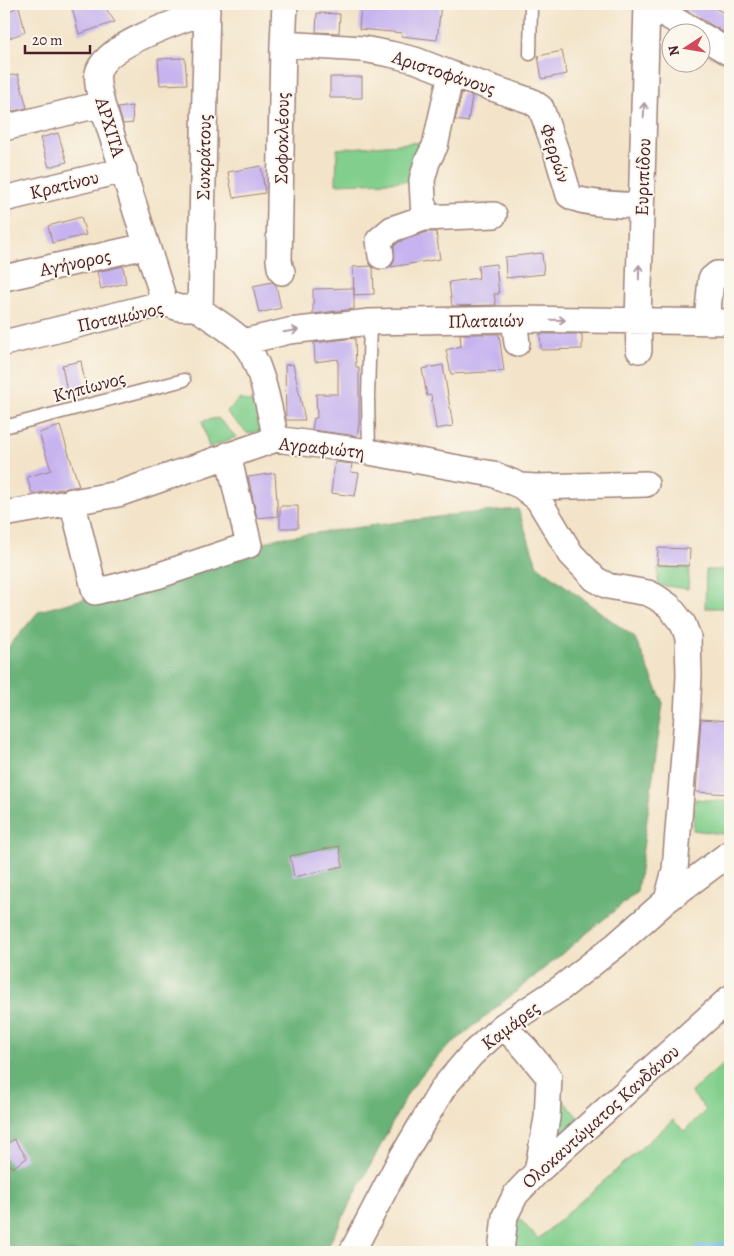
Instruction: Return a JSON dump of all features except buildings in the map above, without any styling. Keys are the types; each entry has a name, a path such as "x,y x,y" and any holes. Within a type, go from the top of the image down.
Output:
{"street":[{"name":"Σοφοκλέους","path":"282,272 279,260 285,4"},
{"path":"647,5 678,22"},
{"name":"Ευριπίδου","path":"639,350 638,321 647,5"},
{"name":"ΑΡΧΙΤΑ","path":"165,303 102,104 98,73 109,57 142,37 207,7"},
{"name":"Σωκράτους","path":"200,310 207,7"},
{"path":"712,42 730,53"},
{"name":"Αριστοφάνους","path":"283,44 363,49 415,60 532,101 541,108"},
{"path":"424,218 422,180 434,146 451,74"},
{"path":"4,128 102,104"},
{"name":"Φερρών","path":"541,108 566,187 572,198 582,201 641,206"},
{"name":"Κρατίνου","path":"4,199 124,170"},
{"path":"381,256 379,240 392,229 424,218 494,214"},
{"name":"Αγήνορος","path":"4,278 146,246"},
{"path":"719,321 711,279 717,274 730,275"},
{"name":"Ποταμώνος","path":"4,344 165,303 180,308 200,310 243,342 253,355 258,365 276,439"},
{"path":"514,319 517,343"},
{"name":"Πλαταιών","path":"243,342 289,331 370,322 514,319 719,321"},
{"name":"Αγραφιώτη","path":"4,514 118,494 276,439 369,452 492,474 521,486 646,484"},
{"path":"72,501 95,592 157,576 249,545 228,455"},
{"path":"521,486 538,499 571,554 595,579 608,586 648,593 656,597 669,606 683,624 688,637 687,716 675,870 667,900"},
{"name":"Καμάρες","path":"352,1252 398,1164 443,1088 472,1054 503,1026 561,988 616,945 667,900 730,853"},
{"name":"Ολοκαυτώματος Κανδάνου","path":"501,1252 505,1216 516,1194 537,1172 730,998"},
{"path":"503,1026 526,1048 549,1077 547,1118 537,1172"}],"lane":[{"path":"530,54 531,4"},
{"path":"369,452 370,322"},
{"name":"Κηπίωνος","path":"4,428 184,380"}],"green space":[{"path":"424,142 414,181 336,184 337,149"},
{"path":"239,399 259,405 262,430 248,434 226,412"},
{"path":"218,418 236,437 209,448 202,421"},
{"path":"518,509 537,565 635,638 663,703 637,892 441,1053 423,1073 408,1093 325,1252 4,1252 4,652 39,611 158,579 278,538 452,515"},
{"path":"658,567 689,568 688,589 658,585"},
{"path":"706,570 730,570 730,608 705,608"},
{"path":"695,799 730,802 730,835 693,830"},
{"path":"730,1058 730,1252 514,1252 516,1215 538,1239 673,1120 684,1131 706,1110 691,1092"},
{"path":"558,1094 579,1119 557,1139 560,1120 556,1118"}],"waterway":[{"path":"694,1252 698,1249 730,1244"}]}
